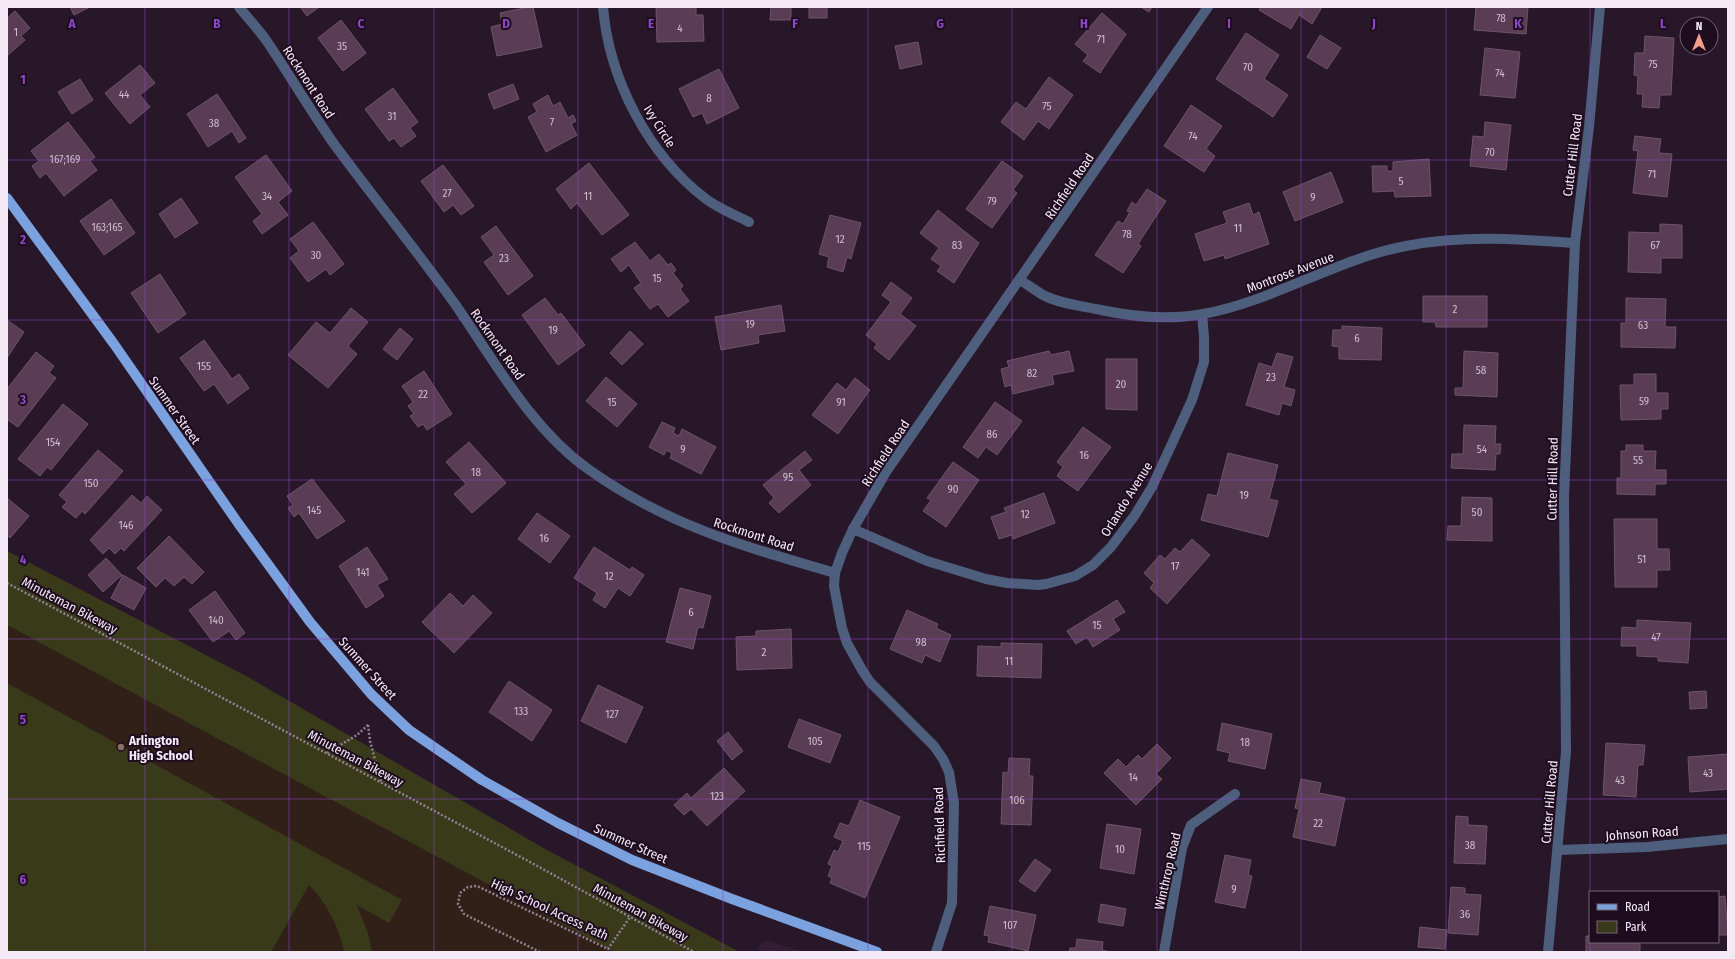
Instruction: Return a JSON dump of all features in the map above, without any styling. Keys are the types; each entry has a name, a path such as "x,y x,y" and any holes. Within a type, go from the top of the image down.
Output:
{"main road":[{"name":"Summer Street","path":"7,198 114,344 238,523 310,622 371,694 409,730 482,780 558,823 632,860 732,900 877,952"}],"street":[{"name":"Rockmont Road","path":"239,7 264,38 334,143 419,254 534,419 562,448 586,468 648,508 681,523 735,543 835,573"},
{"name":"Ivy Circle","path":"603,7 610,50 624,89 659,152 682,178 707,199 749,222"},
{"name":"Richfield Road","path":"936,952 952,903 954,803 949,772 943,759 934,746 870,682 854,657 842,628 834,586 835,573 853,529 886,472 1208,7"},
{"name":"Cutter Hill Road","path":"1548,952 1566,752 1564,497 1575,243 1589,127 1600,7"},
{"name":"Montrose Avenue","path":"1020,280 1050,298 1114,313 1153,317 1202,314 1241,304 1345,264 1383,251 1406,246 1474,238 1575,243"},
{"name":"Orlando Avenue","path":"853,529 908,555 986,579 1007,583 1038,585 1065,580 1093,565 1111,547 1152,487 1192,400 1204,362 1202,314"},
{"name":"Winthrop Road","path":"1164,952 1182,848 1191,825 1235,794"},
{"name":"Johnson Road","path":"1558,850 1647,847 1728,839"}],"path":[{"name":"Minuteman Bikeway","path":"7,583 382,783 694,952"},
{"path":"326,753 357,735 368,725 370,741 382,783"},
{"name":"High School Access Path","path":"540,952 464,914 458,904 460,893 468,887 477,886 608,949 630,917"}],"shaded area":[{"name":"Arlington High School","path":"7,625 462,870 614,952 7,952"},
{"path":"767,940 803,952 759,952 758,946"}],"green space":[{"path":"7,551 248,677 547,850 740,952 614,952 7,625"},
{"path":"7,683 402,900 389,923 357,905 368,933 372,952 344,952 339,933 327,908 309,885 271,952 7,952"}],"building":[{"path":"70,7 90,7 74,15"},
{"path":"300,7 319,7 307,16"},
{"path":"533,7 542,47 497,56 491,27 502,24 500,13"},
{"path":"656,7 696,7 696,15 703,15 704,41 657,42"},
{"path":"771,7 791,7 791,20 770,20"},
{"path":"809,7 827,7 827,18 809,18"},
{"path":"1141,7 1152,7 1149,12"},
{"path":"1261,7 1322,7 1312,24 1299,15 1291,29 1259,10"},
{"path":"1476,7 1528,7 1526,34 1474,30"},
{"path":"15,11 30,28 21,36 25,40 7,56 7,18"},
{"path":"1102,13 1126,34 1100,73 1083,61 1088,55 1075,44"},
{"path":"341,20 366,53 343,71 318,38"},
{"path":"1246,33 1279,55 1264,79 1288,95 1273,117 1216,79"},
{"path":"1320,35 1341,48 1327,69 1307,57"},
{"path":"1645,36 1674,38 1671,95 1660,95 1659,108 1642,107 1643,94 1637,94 1638,76 1634,75 1635,53 1644,53"},
{"path":"918,42 922,64 900,69 895,46"},
{"path":"1485,48 1520,52 1515,98 1480,95"},
{"path":"140,65 155,83 140,95 150,107 130,124 105,93"},
{"path":"719,69 739,108 707,124 702,113 693,117 679,89"},
{"path":"1049,77 1073,95 1049,129 1038,121 1024,140 1001,122 1016,102 1026,109"},
{"path":"80,79 93,100 72,114 58,92"},
{"path":"513,84 519,99 494,109 488,94"},
{"path":"393,88 418,122 410,128 416,136 401,147 394,138 389,141 365,109"},
{"path":"217,94 246,138 239,143 232,131 208,147 187,114"},
{"path":"548,95 553,106 560,102 568,118 573,115 576,121 571,124 577,135 546,152 528,117 537,112 533,104"},
{"path":"1191,105 1222,126 1206,149 1215,156 1204,172 1164,146"},
{"path":"68,122 95,157 90,161 97,170 64,196 46,173 40,178 32,166 39,161 31,151"},
{"path":"1485,122 1511,125 1506,170 1470,166 1473,136 1484,137"},
{"path":"1635,136 1661,139 1659,153 1672,154 1667,197 1633,193 1638,151 1633,150"},
{"path":"266,155 292,191 278,202 288,215 262,234 253,221 262,214 235,177"},
{"path":"1429,159 1431,196 1395,197 1394,191 1373,192 1372,166 1387,166 1387,171 1393,171 1393,162"},
{"path":"1002,161 1023,176 1013,190 1017,193 992,228 966,209"},
{"path":"589,163 629,215 602,235 577,203 571,209 556,189"},
{"path":"443,165 474,206 461,215 453,205 444,212 421,181"},
{"path":"1331,172 1343,202 1295,221 1283,192"},
{"path":"1147,189 1166,201 1138,244 1141,246 1123,273 1095,255 1118,221 1123,224 1130,212 1127,211 1132,202 1136,205"},
{"path":"181,198 198,223 175,238 159,214"},
{"path":"111,199 135,233 104,255 80,221"},
{"path":"1249,203 1253,215 1259,212 1269,244 1225,259 1224,255 1204,261 1195,234 1227,223 1223,212"},
{"path":"938,210 979,243 954,283 937,271 941,266 931,259 939,248 920,233"},
{"path":"830,215 861,223 851,259 847,257 843,272 827,267 829,257 819,254"},
{"path":"313,222 344,264 330,275 326,269 308,282 290,258 299,251 290,239"},
{"path":"1660,224 1682,225 1682,258 1661,258 1661,273 1628,272 1629,232 1660,233"},
{"path":"496,226 533,276 508,295 484,262 494,255 481,237"},
{"path":"635,242 650,261 659,254 668,265 671,263 676,270 673,273 683,286 680,289 689,301 668,317 658,304 650,309 634,288 641,283 629,265 621,272 611,259"},
{"path":"160,274 186,314 158,333 131,293"},
{"path":"891,282 912,298 900,314 916,326 889,360 874,348 877,344 866,335 891,302 882,295"},
{"path":"1423,296 1487,296 1487,327 1436,327 1435,322 1423,322"},
{"path":"545,298 558,315 561,313 585,345 558,365 522,315"},
{"path":"1626,298 1666,299 1665,327 1676,327 1675,348 1621,347 1621,323 1626,323"},
{"path":"781,305 785,331 758,335 759,343 721,350 715,317"},
{"path":"351,308 368,322 348,346 357,354 328,388 288,355 316,322 330,333"},
{"path":"7,320 24,332 7,358"},
{"path":"1342,326 1382,328 1381,360 1339,359 1339,347 1332,346 1333,330 1342,330"},
{"path":"400,328 413,339 397,360 383,349"},
{"path":"630,331 643,344 622,365 610,353"},
{"path":"204,340 232,379 239,374 249,388 228,404 214,384 204,391 180,358"},
{"path":"1049,351 1051,355 1069,351 1074,371 1052,375 1054,384 1013,394 1011,385 1005,387 1001,369 1009,367 1007,361"},
{"path":"1464,351 1498,353 1497,397 1455,395 1455,388 1463,388"},
{"path":"36,352 54,366 49,373 56,378 18,427 8,420 7,422 7,389"},
{"path":"1277,353 1293,357 1284,387 1295,390 1291,406 1282,403 1279,415 1246,405 1259,363 1272,367"},
{"path":"1106,359 1137,359 1137,410 1106,409"},
{"path":"424,371 452,414 427,430 423,424 418,427 410,416 414,414 408,406 413,402 402,386"},
{"path":"1634,374 1656,374 1656,393 1668,393 1668,409 1661,409 1661,419 1621,420 1620,385 1634,385"},
{"path":"606,377 637,404 617,427 586,401"},
{"path":"855,378 870,390 838,434 812,415 837,383 846,390"},
{"path":"995,402 1022,421 997,455 986,447 978,458 963,447"},
{"path":"63,404 88,424 51,470 47,467 40,476 18,459"},
{"path":"662,422 675,428 673,433 679,436 682,429 716,447 701,474 670,458 672,453 666,450 664,455 649,447"},
{"path":"1464,425 1496,426 1495,444 1501,444 1500,454 1496,454 1495,470 1451,468 1452,454 1463,454"},
{"path":"1083,427 1111,447 1078,491 1057,476 1063,467 1057,462"},
{"path":"469,442 506,483 472,513 454,494 466,484 446,462"},
{"path":"1626,445 1643,445 1643,451 1656,451 1655,470 1666,470 1666,484 1655,484 1655,495 1617,494 1617,478 1621,478 1621,451 1626,451"},
{"path":"98,450 123,471 85,514 82,511 76,518 62,507 67,502 59,495"},
{"path":"805,451 812,460 799,470 811,485 779,513 769,503 774,498 763,485"},
{"path":"1228,453 1278,465 1269,499 1278,501 1268,537 1201,520 1208,494 1217,496"},
{"path":"953,462 979,480 946,527 923,511 931,500 927,498"},
{"path":"312,479 345,521 317,539 299,513 294,517 288,508 293,505 287,496"},
{"path":"1044,493 1055,523 1013,539 1012,535 999,539 991,517 1006,512 1004,508"},
{"path":"132,495 141,503 147,496 162,510 124,551 121,548 115,554 109,548 103,554 90,540"},
{"path":"1462,497 1492,498 1492,541 1447,540 1448,526 1461,526"},
{"path":"7,498 29,516 10,538 7,535"},
{"path":"537,513 570,536 550,563 518,539"},
{"path":"1614,519 1657,519 1657,549 1669,549 1670,570 1657,570 1657,587 1615,587"},
{"path":"169,536 204,572 192,584 184,577 174,586 165,578 156,587 137,568"},
{"path":"1192,539 1210,555 1167,604 1150,588 1154,583 1144,573 1160,555 1165,559 1175,548 1180,552"},
{"path":"367,547 388,579 377,585 384,596 366,608 339,566"},
{"path":"594,547 630,570 632,567 644,575 630,596 618,588 605,608 593,600 597,593 574,578"},
{"path":"106,558 122,575 103,592 88,575"},
{"path":"123,575 146,588 134,610 111,598"},
{"path":"680,588 711,596 703,628 698,627 693,649 666,642"},
{"path":"215,591 245,633 236,640 229,631 213,642 189,610"},
{"path":"450,593 463,606 473,595 492,613 454,653 422,622"},
{"path":"1117,600 1125,612 1113,619 1120,630 1093,647 1087,637 1076,644 1067,631"},
{"path":"907,610 938,624 936,628 951,635 940,662 925,655 922,663 890,649"},
{"path":"1637,620 1691,623 1688,663 1658,661 1658,657 1637,656 1637,646 1621,646 1622,627 1637,628"},
{"path":"791,629 792,668 737,670 736,637 756,636 756,631"},
{"path":"1001,643 1042,644 1041,678 977,676 978,646 1001,647"},
{"path":"509,681 552,710 532,741 489,712"},
{"path":"598,685 643,707 626,743 581,721"},
{"path":"1706,691 1707,708 1690,709 1689,692"},
{"path":"799,719 841,735 830,763 788,747"},
{"path":"1222,723 1272,734 1265,769 1228,761 1230,753 1217,750"},
{"path":"728,732 743,751 732,760 717,741"},
{"path":"1606,743 1645,745 1643,765 1638,765 1636,797 1603,795"},
{"path":"1157,744 1171,758 1156,774 1162,779 1136,805 1104,773 1118,759 1126,767 1138,755 1142,759"},
{"path":"1728,754 1728,789 1690,792 1688,757"},
{"path":"1009,758 1030,759 1029,776 1033,776 1031,825 1001,824 1003,772 1008,773"},
{"path":"724,768 745,791 707,826 691,809 684,815 674,805 687,793 691,798"},
{"path":"1301,779 1321,783 1319,793 1345,798 1335,846 1293,837 1299,809 1295,808"},
{"path":"860,800 900,817 865,898 830,883 832,878 828,876 832,866 828,864 834,850 838,852 843,841 834,837 840,823 849,826"},
{"path":"1456,816 1468,817 1468,825 1487,826 1485,864 1454,863"},
{"path":"1107,824 1141,829 1134,874 1100,868"},
{"path":"1225,855 1251,860 1248,875 1252,876 1245,908 1215,902"},
{"path":"1035,859 1051,870 1035,892 1019,881"},
{"path":"1451,887 1465,888 1465,894 1481,895 1478,935 1448,933"},
{"path":"1725,896 1728,935 1719,935 1719,897"},
{"path":"1101,904 1126,909 1123,926 1098,922"},
{"path":"990,906 1036,915 1028,951 988,942 989,936 984,935"},
{"path":"1420,927 1447,930 1445,949 1418,947"},
{"path":"1586,936 1589,936 1589,943 1640,943 1640,952 1586,952"},
{"path":"1077,939 1103,942 1102,950 1111,952 1069,952 1070,948 1076,948"}],"place":[{"name":"Arlington High School","path":"121,747"}]}
